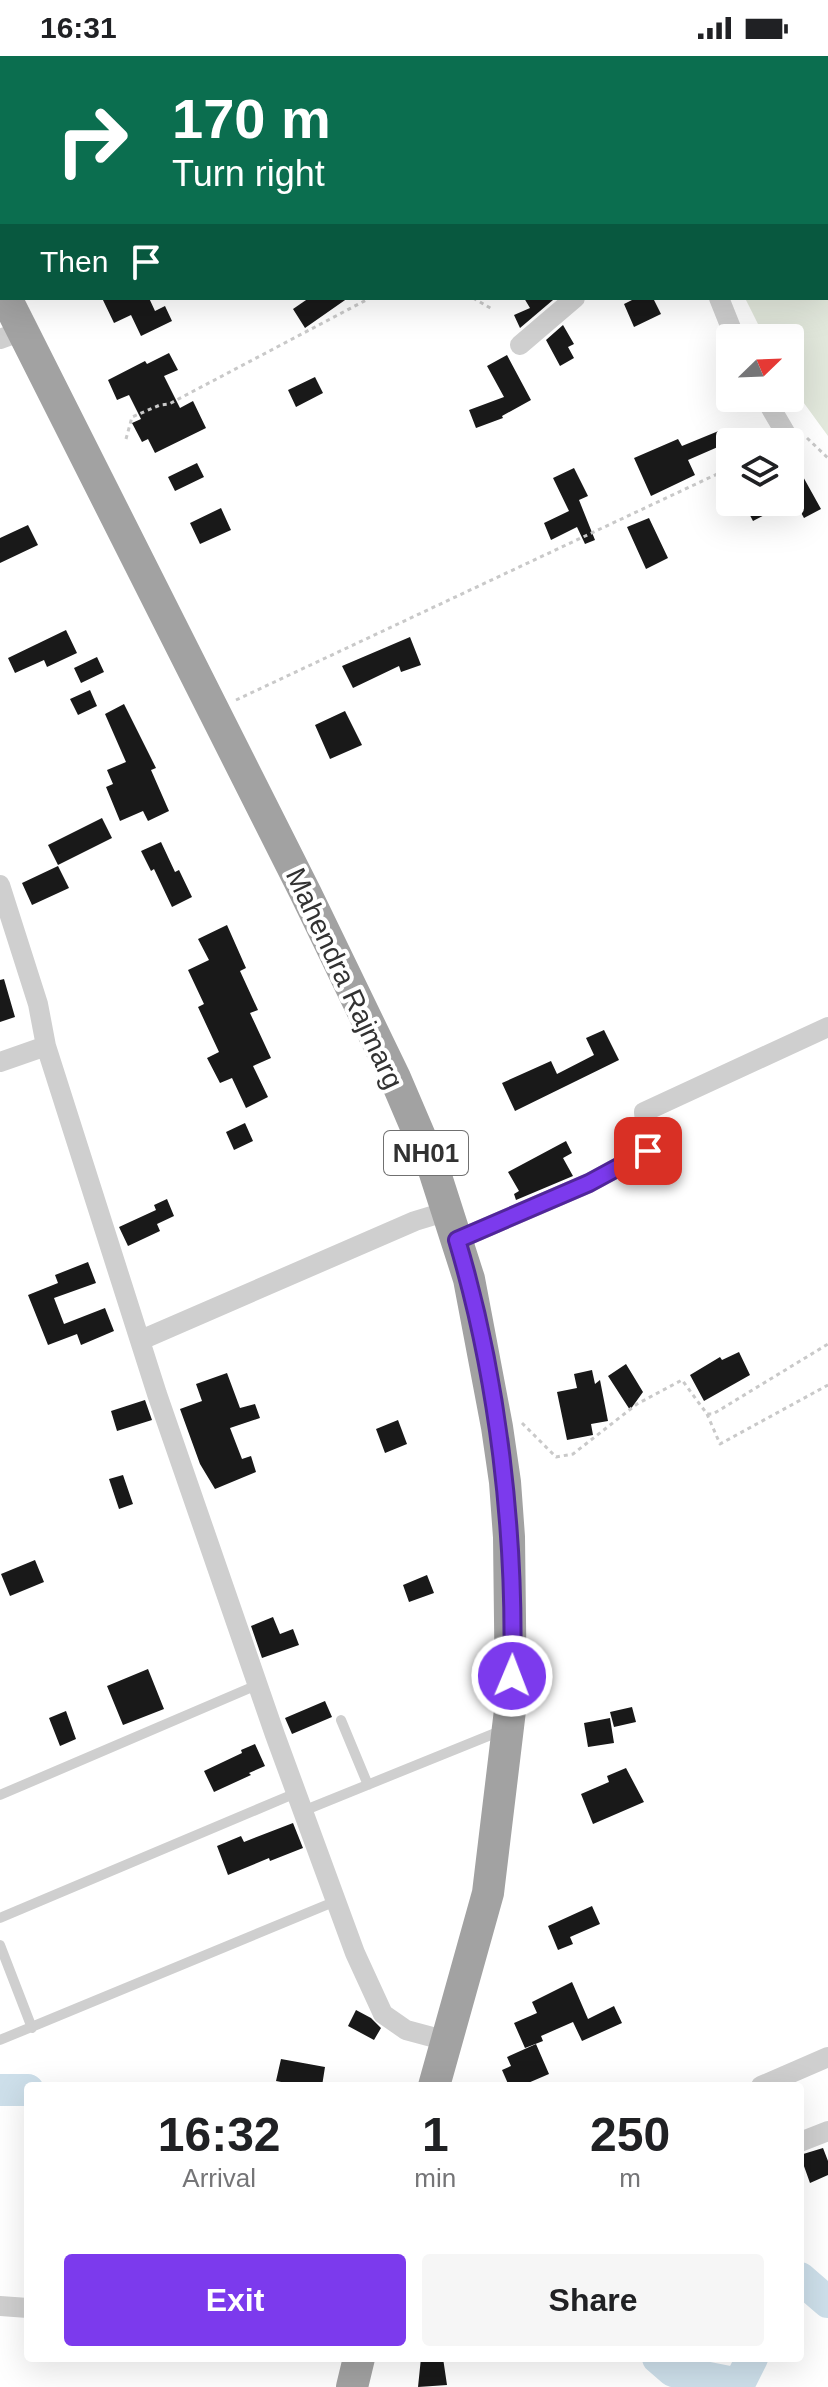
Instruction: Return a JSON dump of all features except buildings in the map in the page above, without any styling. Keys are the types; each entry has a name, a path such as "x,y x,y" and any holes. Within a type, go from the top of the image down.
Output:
{"highway":[{"name":"Mahendra Rajmarg","path":"6,300 11,335 214,711 395,1078 433,1167 469,1279 505,1482 513,1650 508,1728 488,1893 436,2082"}],"street":[{"path":"520,345 573,300"},
{"path":"720,300 729,324"},
{"path":"0,885 38,1004 46,1046 141,1340 257,1685 355,1953 383,2014 406,2030 447,2041"},
{"path":"141,1340 415,1221 453,1226 589,1183 648,1151 644,1112 828,1027"},
{"path":"0,1062 46,1046"},
{"path":"770,2082 828,2057"},
{"path":"804,2140 828,2131"},
{"path":"0,2306 24,2308"}],"lane":[{"path":"0,1795 257,1685"},
{"path":"341,1720 368,1785"},
{"path":"0,1918 300,1802 368,1785 508,1728"},
{"path":"0,2040 336,1901"},
{"path":"0,1945 32,2028"}],"path":[{"path":"126,439 132,417 169,404 366,300"},
{"path":"476,300 492,309"},
{"path":"214,711 716,475"},
{"path":"707,1414 713,1414 828,1344"},
{"path":"516,1418 556,1457 573,1454 637,1404 682,1380 707,1414 720,1444 828,1385"}],"shaded area":[{"path":"746,300 828,300 828,436 804,403 804,324 758,324"}],"waterway":[{"path":"0,2090 24,2090"},
{"path":"804,2281 828,2302"},
{"path":"663,2362 673,2371 739,2384 750,2362"}],"route":[{"path":"512,1676 505,1482 469,1279 457,1240 589,1183 648,1151"}]}
